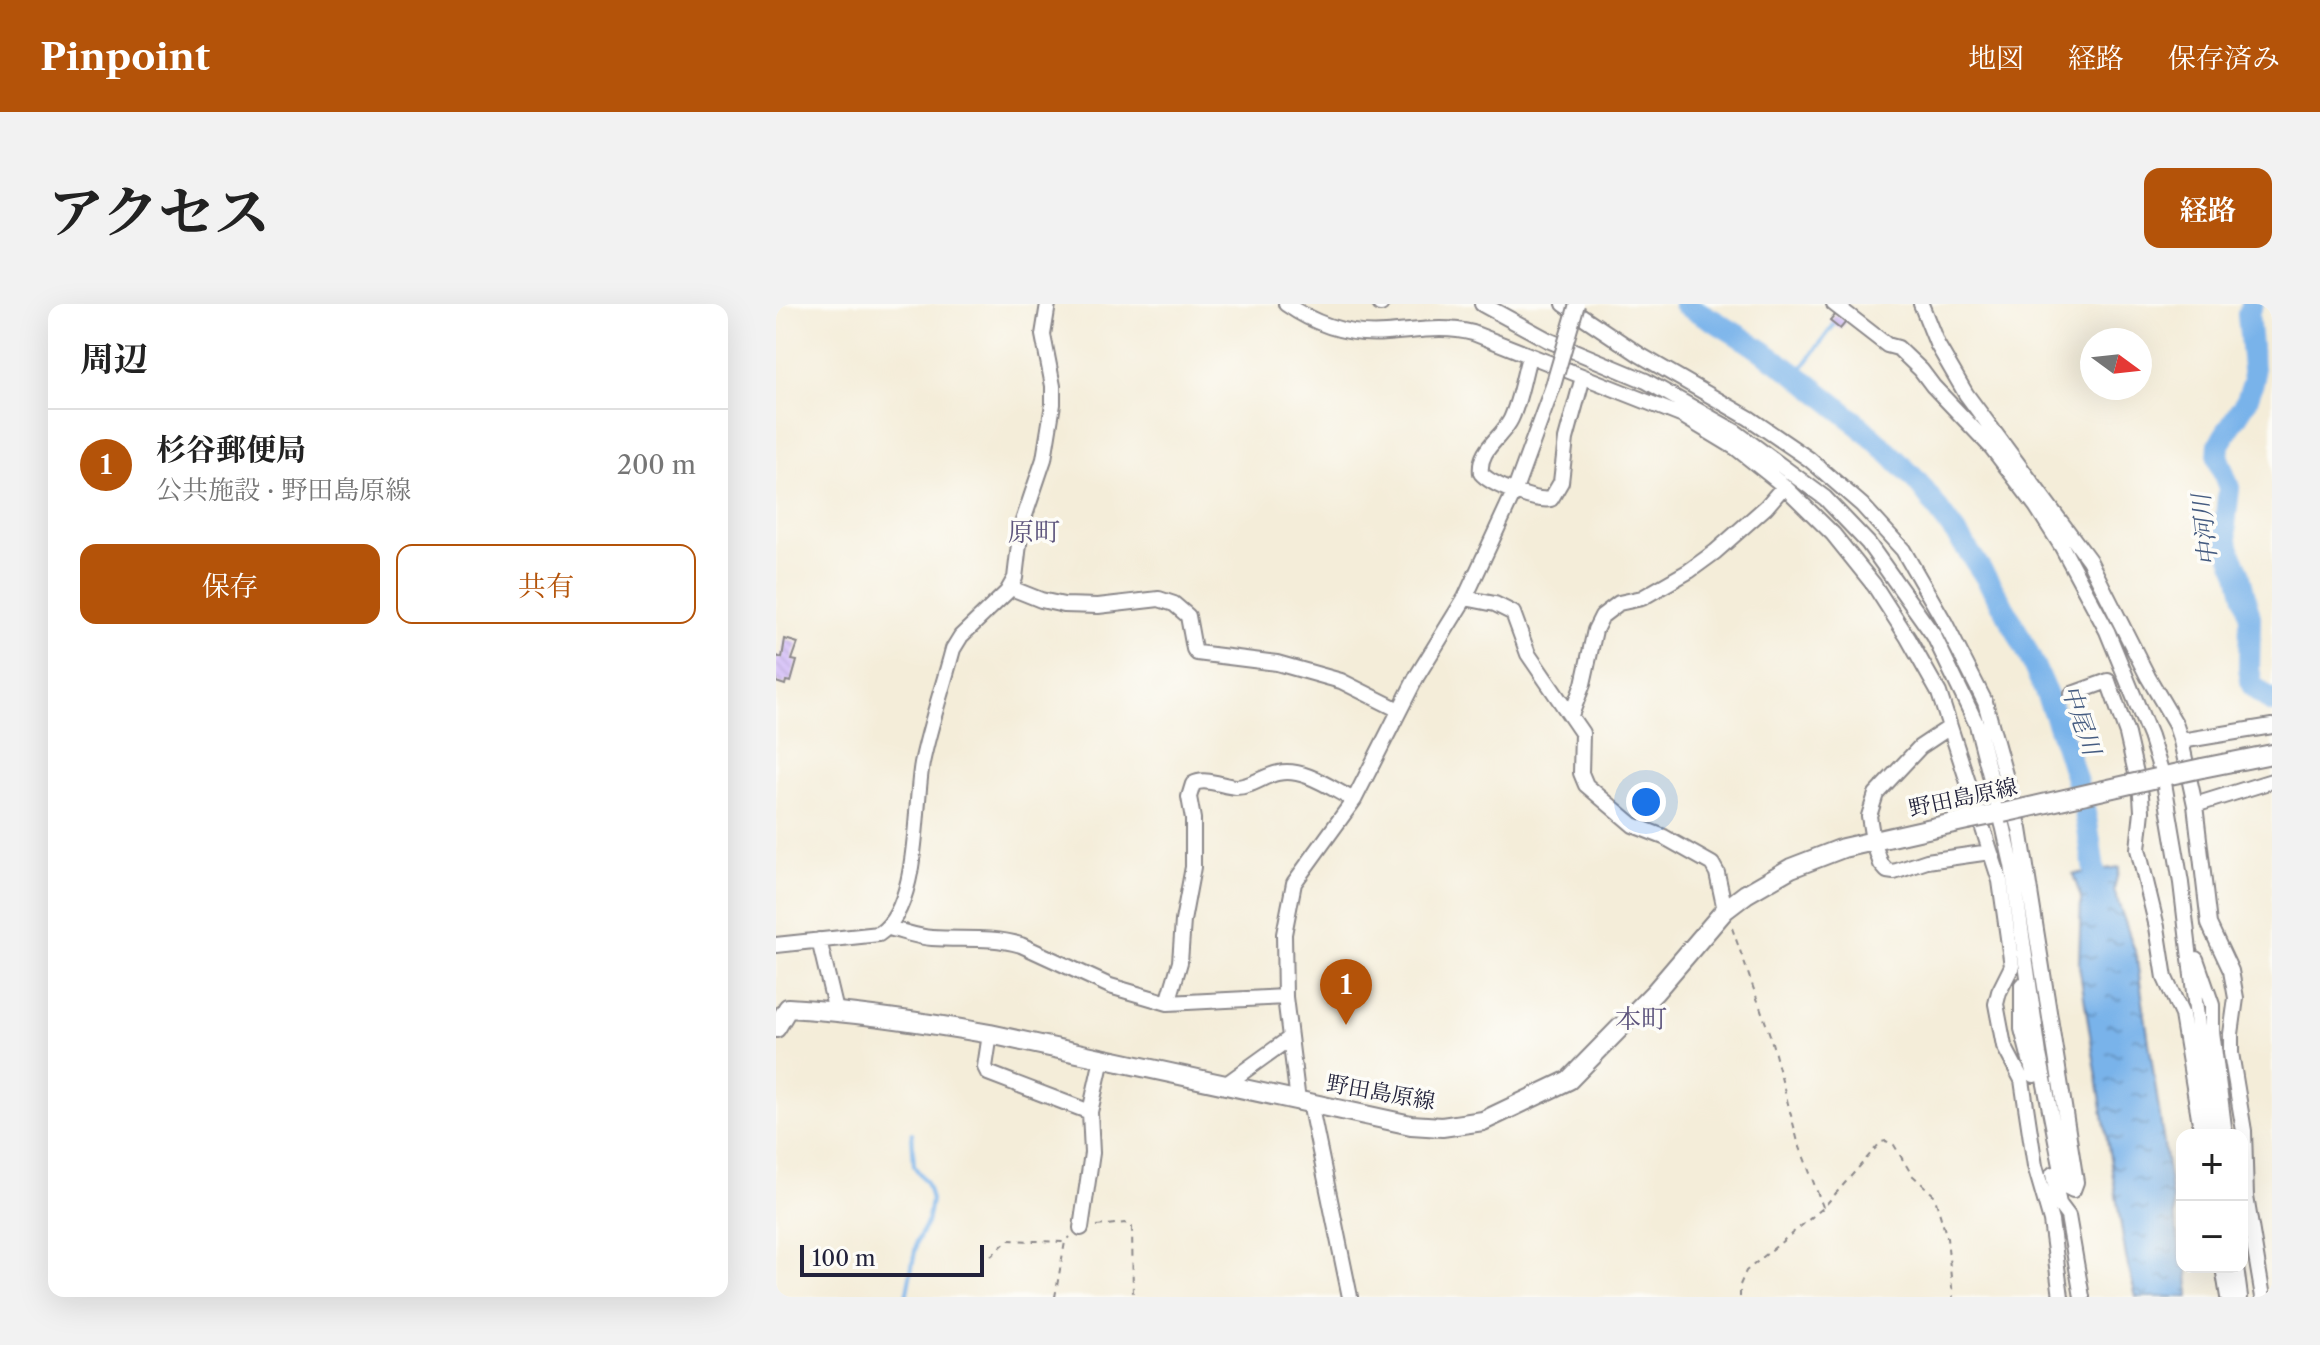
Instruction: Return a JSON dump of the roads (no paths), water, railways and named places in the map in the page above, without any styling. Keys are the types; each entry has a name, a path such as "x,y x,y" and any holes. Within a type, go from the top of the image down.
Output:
{"main road":[{"name":"野田島原線","path":"776,1028 782,1008 836,1011 990,1034 1411,1125 1442,1127 1483,1121 1569,1080 1655,992 1725,910 1791,868 1843,848 2272,754"}],"street":[{"path":"1286,304 1312,320 1354,333 1382,334 1444,328 1473,333 1683,416 1736,448 1784,486 1833,534 1874,585 1939,693 2000,881 2012,957 2010,975 1999,992 1996,1004 2004,1046 2022,1080 2035,1166 2051,1221 2061,1297"},
{"path":"1482,304 1548,340 1646,381 1734,431 1825,498 1868,543 1934,636 1977,725 2012,865 2039,1054 2065,1186 2073,1190 2076,1182 2020,829 1985,702 1910,562 1862,505 1809,459 1749,418 1640,355 1564,304"},
{"path":"1350,1297 1290,1038 1285,997 1285,915 1294,883 1354,800 1399,710 1465,598 1515,490 1553,386 1577,304"},
{"path":"1921,304 1937,344 1966,394 2089,560 2148,677 2175,723 2195,805 2209,924 2231,971 2236,998 2231,1053 2244,1131 2246,1197 2263,1297"},
{"path":"776,945 879,934 888,928 896,914 916,846 922,764 953,649 961,636 1011,588 1018,567 1021,527 1044,459 1053,404 1053,386 1043,335 1051,305"},
{"path":"1841,309 1887,345 1898,348 1992,448 2036,506 2069,558 2107,631 2150,736 2163,777 2181,883 2210,1129"},
{"path":"1529,357 1511,419 1487,449 1480,466 1486,479 1515,490 1546,501 1559,490 1566,439 1583,377"},
{"path":"1571,715 1583,684 1595,630 1602,616 1619,603 1642,598 1689,571 1766,507 1784,486"},
{"path":"1011,588 1064,605 1098,606 1159,599 1183,609 1188,616 1197,653 1277,663 1341,681 1399,710"},
{"path":"1465,598 1495,604 1513,613 1528,654 1582,733 1581,773 1586,785 1633,825 1664,837 1712,864 1725,910"},
{"path":"2072,694 2108,681 2127,734 2142,811 2138,849 2157,927 2165,978 2182,1015 2201,1129"},
{"path":"2181,741 2272,726"},
{"path":"1950,727 1920,747 1876,794 1869,816 1873,841 1881,864 1887,871 1894,872 1927,861 1990,852"},
{"path":"1168,1003 1180,962 1193,867 1193,819 1189,797 1193,784 1200,781 1240,787 1290,771 1354,800"},
{"path":"2195,805 2272,781"},
{"path":"888,928 929,938 1006,940 1110,986 1168,1003 1285,997"},
{"path":"819,940 836,1011"},
{"path":"2190,956 2200,966 2212,1005 2212,1031 2224,1129"},
{"path":"2027,975 2022,983 2022,1029 2059,1204 2068,1216 2082,1297"},
{"path":"990,1034 985,1067 988,1073 1090,1112"},
{"path":"1225,1085 1290,1038"},
{"path":"1081,1228 1092,1153 1090,1112 1102,1059"},
{"path":"2224,1273 2228,1297"},
{"path":"2237,1273 2240,1297"}],"water":[{"path":"2119,867 2114,890 2136,954 2176,1226 2176,1273 2188,1273 2189,1297 2136,1297 2126,1257 2079,966 2081,898 2073,874"}],"waterway":[{"name":"中尾川","path":"1684,304 1775,360 1860,426 1916,480 1969,552 2012,622 2062,735 2085,813 2098,898"},
{"name":"中河川","path":"2252,304 2248,314 2254,379 2247,400 2219,444 2218,458 2229,488 2225,525 2228,547 2239,573 2250,617 2249,669 2252,685 2272,702"},
{"path":"1797,375 1836,322"},
{"path":"906,1297 917,1241 927,1223 931,1200 927,1184 914,1166 912,1133"}],"place":[{"name":"杉谷郵便局","path":"1346,1025"}],"district":[{"name":"原町","path":"1034,532"},
{"name":"本町","path":"1641,1019"}]}
